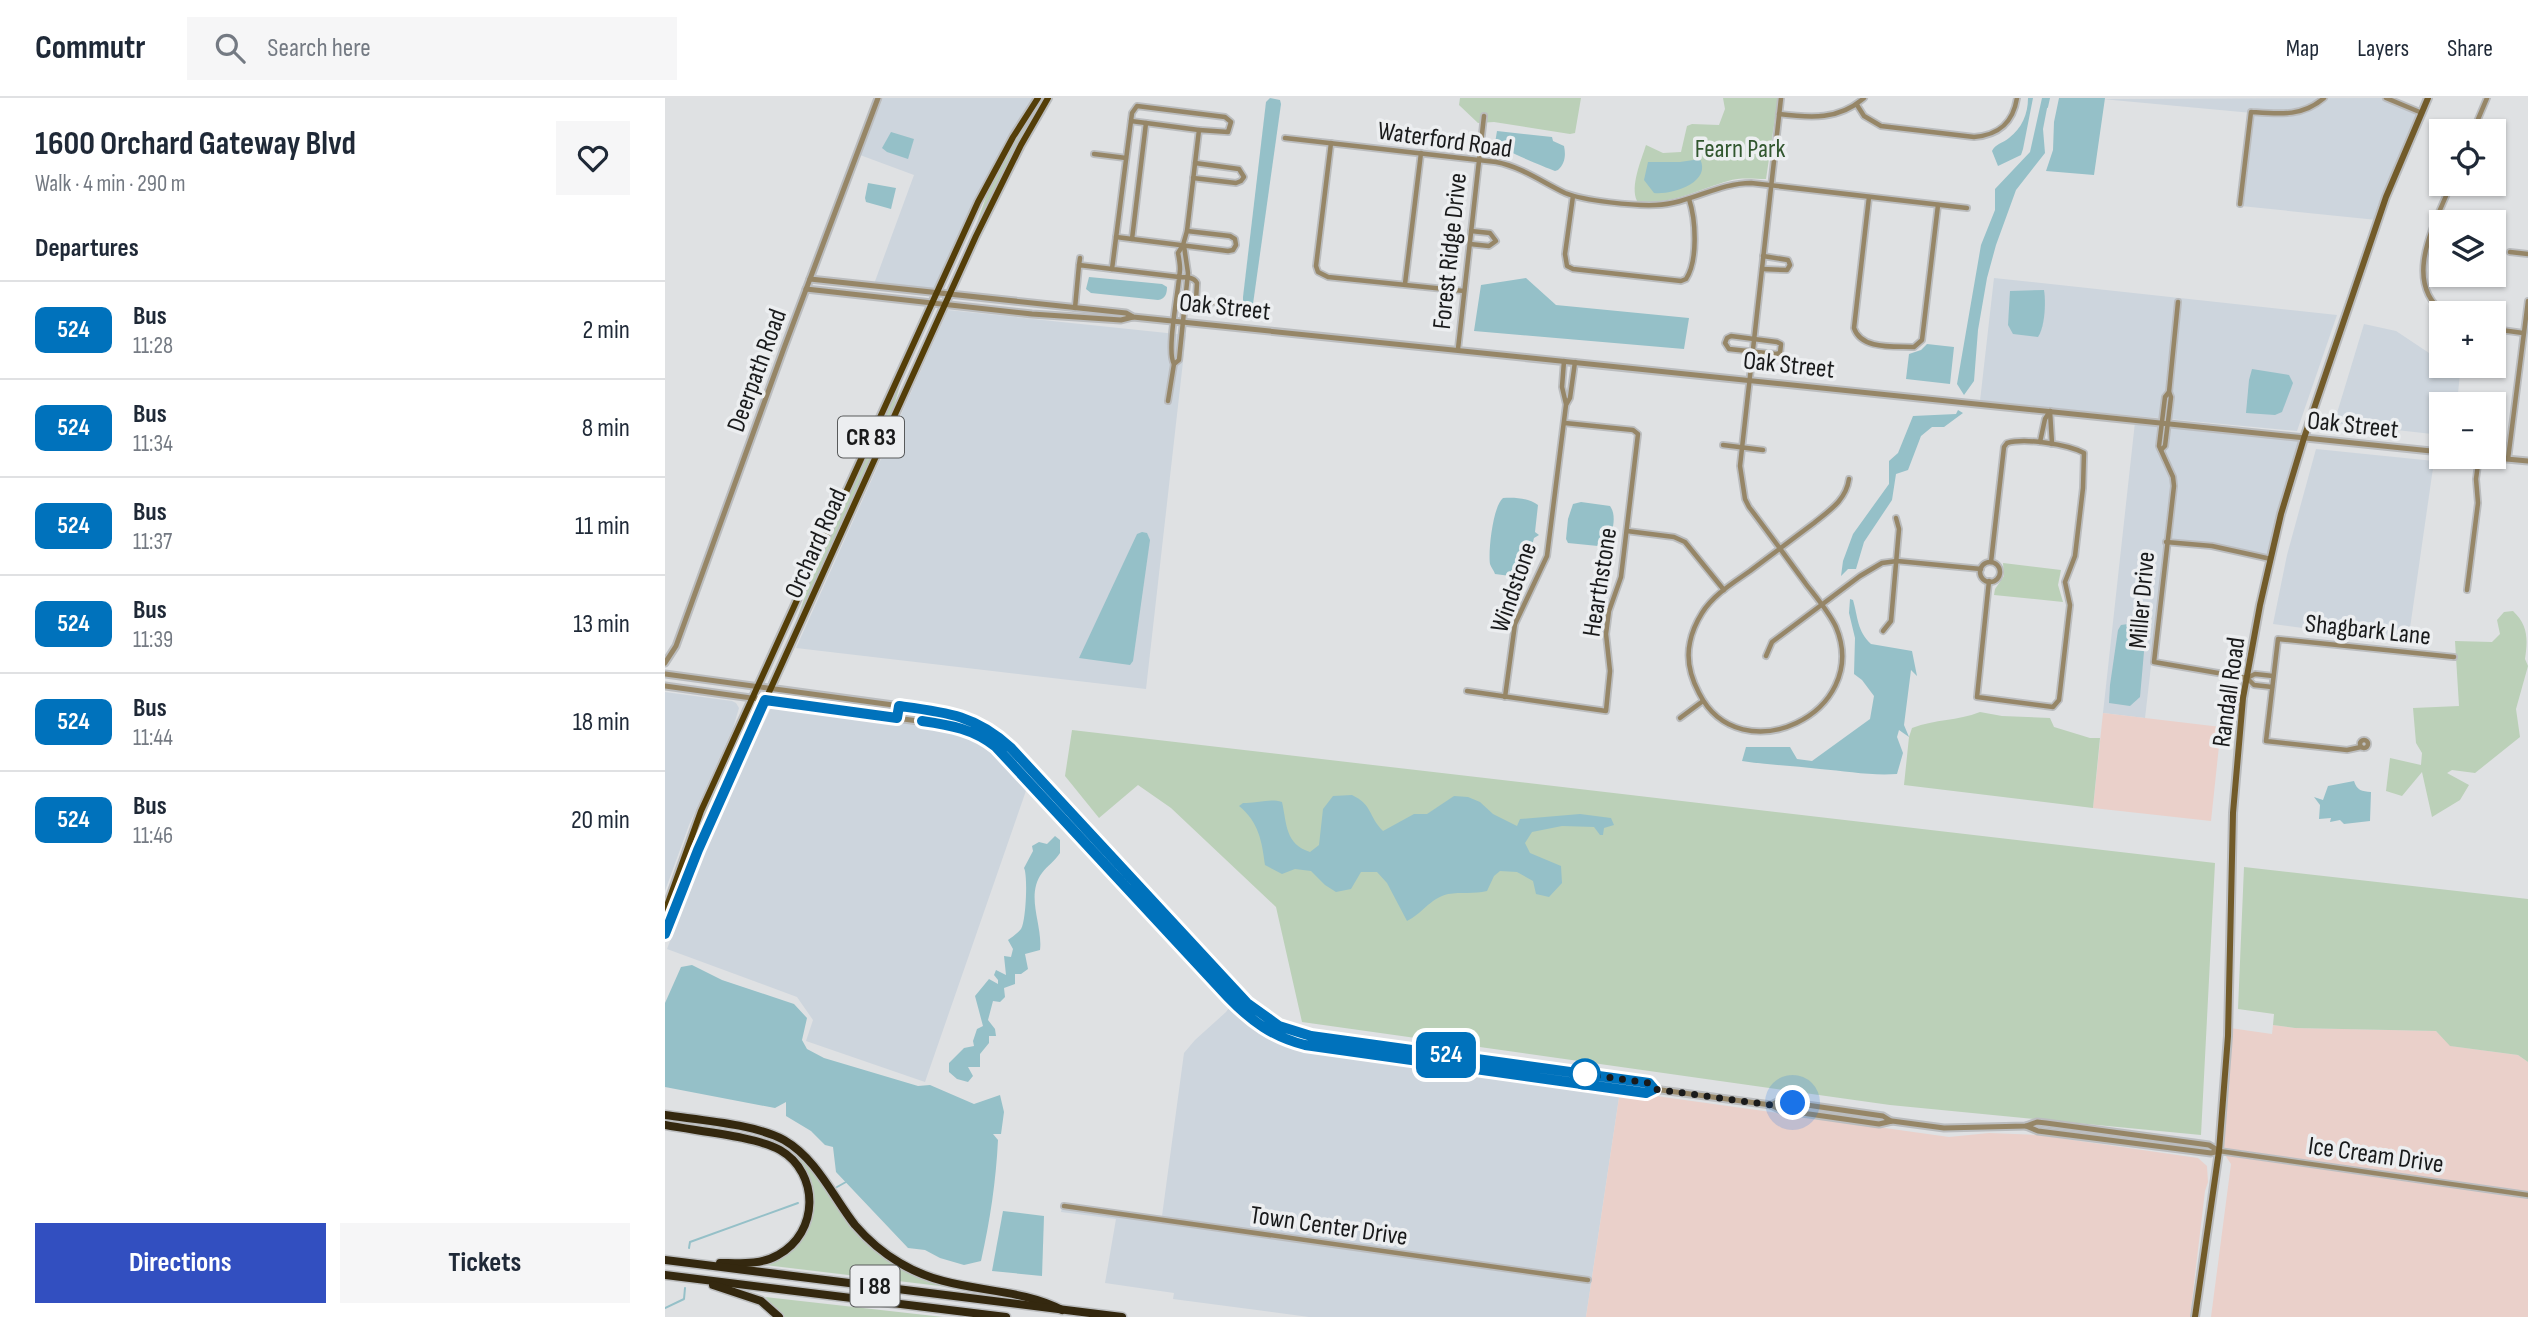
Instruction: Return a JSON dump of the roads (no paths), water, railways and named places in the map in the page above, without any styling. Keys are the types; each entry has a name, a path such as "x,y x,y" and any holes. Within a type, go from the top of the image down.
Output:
{"highway":[{"path":"665,1115 756,1131 786,1141 811,1164 862,1233 886,1254 911,1269 948,1283 1046,1301 1062,1310"},
{"path":"665,1125 769,1144 781,1150 796,1164 805,1179 809,1195 809,1212 804,1227 795,1242 781,1254 760,1261 687,1263"},
{"name":"I 88","path":"665,1261 1122,1317"},
{"name":"I 88","path":"665,1275 1006,1317"},
{"path":"693,1279 761,1301 779,1317"}],"main road":[{"name":"Orchard Road","path":"665,911 701,811 984,189 1038,98"},
{"name":"Orchard Road","path":"665,934 698,850 945,304 998,189 1048,98"},
{"name":"Randall Road","path":"2195,1317 2219,1151 2228,1037 2233,813 2247,678 2281,514 2304,438 2386,197 2428,98"}],"street":[{"name":"Deerpath Road","path":"665,663 668,654 676,646 878,98"},
{"path":"1781,98 1740,466 1745,499 1780,549 1822,605 1836,626 1841,646 1841,666 1827,700 1816,712 1786,729 1752,730 1735,727 1708,708 1691,678 1689,644 1702,613 1724,590 1780,549 1844,497 1849,479"},
{"path":"1779,114 1828,117 1857,105 1864,98"},
{"path":"1857,105 1864,116 1881,126 1974,137 1985,136 2004,127 2012,118 2017,98"},
{"path":"2240,204 2251,112 2292,113 2311,108 2324,98"},
{"path":"2386,98 2422,113"},
{"path":"2478,119 2487,98"},
{"path":"1112,268 1126,158 1131,121 1133,108 1139,106 1225,117 1230,121 1227,132 1131,121"},
{"name":"Forest Ridge Drive","path":"1458,349 1484,116"},
{"path":"1132,239 1146,123"},
{"path":"1168,401 1174,364 1171,359 1180,267 1178,253 1187,231 1199,130"},
{"name":"Waterford Road","path":"1285,138 1513,166 1573,195 1655,205 1689,199 1724,186 1742,183 1967,208"},
{"path":"1331,143 1316,266 1318,272 1328,277 1464,290"},
{"path":"1405,284 1421,153"},
{"path":"1094,154 1126,158"},
{"path":"1193,178 1238,183 1244,177 1239,169 1195,163"},
{"path":"1573,195 1565,254 1567,266 1573,269 1681,281 1686,279 1690,271 1695,226 1689,199"},
{"path":"2432,301 2426,291 2423,271 2425,251 2446,196"},
{"path":"1869,197 1854,328 1856,337 1864,343 1914,347 1922,340 1938,205"},
{"path":"1116,237 1228,251 1233,250 1236,245 1235,239 1230,236 1187,231"},
{"path":"1470,244 1489,246 1496,241 1490,233 1471,231"},
{"path":"1174,364 1179,360 1187,278 1183,245"},
{"path":"2510,252 2528,254"},
{"path":"1762,269 1787,271 1790,265 1784,258 1763,256"},
{"path":"1075,308 1080,258"},
{"path":"1079,265 1187,278 1197,283 1196,300"},
{"path":"1180,267 1187,265"},
{"name":"Oak Street","path":"810,279 1126,313 1133,317"},
{"name":"Oak Street","path":"806,289 1121,320 1133,317 1182,321 2429,451"},
{"path":"1184,309 1187,302 1196,300 1219,303"},
{"path":"2528,301 2508,459 2528,461"},
{"name":"Miller Drive","path":"2178,302 2169,392 2171,397 2165,423 2165,446 2161,450 2173,477 2174,486 2154,662 2247,678"},
{"path":"2506,331 2523,333"},
{"path":"1731,336 1777,342 1782,348 1780,353 1776,354 1752,352 1729,349 1725,343 1727,338 1731,336"},
{"name":"Windstone","path":"1505,697 1515,624 1547,556 1565,423 1566,405 1562,387 1564,361"},
{"name":"Windstone","path":"1566,405 1570,398 1574,362"},
{"path":"2040,442 2045,419 2050,411"},
{"path":"2050,411 2052,444"},
{"name":"Hearthstone","path":"1505,697 1606,710 1610,671 1606,634 1609,611 1621,577 1638,434 1633,430 1565,423"},
{"path":"1989,581 1977,697 2053,708 2059,699 2070,606 2065,582 2075,556 2084,453 2078,449 2040,442 2011,442 2004,447 1991,562"},
{"path":"1723,444 1763,450"},
{"path":"2467,590 2478,503 2477,469"},
{"path":"1884,632 1891,621 1899,528 1896,518"},
{"path":"1627,531 1685,541 1724,590"},
{"path":"2166,541 2212,546 2271,559"},
{"path":"1766,656 1772,642 1873,567 1897,561 1981,569"},
{"path":"1991,562 1999,567 2000,573 1995,580 1989,581 1981,575 1981,569 1991,562"},
{"name":"Shagbark Lane","path":"2273,676 2278,639 2454,657"},
{"path":"665,674 945,712 970,719 1011,748 1247,1003 1279,1026 1311,1036 1649,1083 1654,1089"},
{"path":"2272,687 2254,685 2247,678 2255,674 2273,676 2272,687 2266,740 2347,750 2361,747"},
{"path":"665,686 947,725 984,738 1005,755 1240,1009 1256,1023 1279,1036 1305,1045 1646,1093 1654,1089 1771,1105 1779,1101 1944,1128 2026,1126 2051,1133 2211,1153 2219,1151"},
{"path":"1467,691 1505,697"},
{"path":"1680,718 1703,701"},
{"name":"Ice Cream Drive","path":"2219,1151 2528,1195"},
{"name":"Town Center Drive","path":"1064,1206 1588,1280"}],"water":[{"path":"1270,98 1280,100 1281,104 1253,304 1252,308 1246,309 1243,297 1266,102"},
{"path":"2028,98 2033,98 2021,155 1998,166 1992,151 2021,125"},
{"path":"2042,98 2049,98 2043,129 2045,153 2016,190 1996,245 1978,330 1974,381 1964,395 1957,384 1981,245 1995,210 1995,189 2030,152"},
{"path":"2059,98 2105,98 2094,175 2046,171 2053,150 2054,122"},
{"path":"1497,131 1552,137 1553,141 1564,146 1562,165 1555,171 1506,150 1495,143"},
{"path":"891,132 914,139 908,159 882,148"},
{"path":"1700,159 1700,175 1688,186 1670,192 1654,193 1644,180 1648,162"},
{"path":"868,183 896,188 891,209 866,202"},
{"path":"1089,277 1162,284 1167,287 1167,292 1158,300 1091,293 1086,289"},
{"path":"1526,278 1556,305 1689,318 1684,349 1474,331 1481,285"},
{"path":"2044,290 2044,314 2038,337 2013,334 2008,325 2010,291"},
{"path":"1927,344 1954,347 1950,384 1906,379 1909,354 1921,350"},
{"path":"2252,369 2289,375 2293,383 2282,412 2275,415 2246,413"},
{"path":"1958,410 1963,413 1944,427 1932,427 1921,436 1908,470 1896,474 1892,500 1864,542 1856,569 1848,569 1841,576 1843,561 1853,534 1889,484 1889,461 1898,453 1913,416 1956,414"},
{"path":"1503,498 1521,498 1538,505 1535,532 1539,535 1534,538 1527,564 1518,577 1495,574 1490,564 1494,519"},
{"path":"1581,502 1610,506 1614,520 1608,547 1568,543 1568,519 1573,504"},
{"path":"1147,533 1150,540 1133,661 1130,665 1079,658 1137,534"},
{"path":"1850,599 1853,600 1860,629 1871,644 1912,651 1917,676 1911,670 1904,725 1909,737 1899,730 1897,737 1903,753 1897,774 1868,774 1742,761 1746,747 1790,747 1797,759 1812,761 1870,719 1874,696 1854,674 1855,638 1849,613"},
{"path":"2121,625 2145,626 2146,629 2140,697 2130,706 2109,703 2118,630"},
{"path":"2354,781 2360,790 2371,792 2370,821 2344,824 2340,820 2330,822 2331,818 2319,819 2320,805 2314,797 2323,800 2328,786"},
{"path":"1352,795 1364,803 1383,831 1414,814 1427,814 1454,796 1468,797 1480,802 1493,814 1517,826 1520,819 1580,814 1611,818 1614,825 1604,828 1603,835 1594,827 1562,826 1532,832 1525,843 1530,853 1561,866 1562,883 1549,897 1536,894 1533,881 1517,872 1500,871 1494,876 1487,891 1441,896 1407,921 1387,883 1377,872 1361,872 1351,889 1336,892 1311,871 1295,869 1282,874 1265,865 1261,840 1255,826 1239,806 1243,803 1282,802 1291,838 1310,852 1319,845 1323,809 1333,796"},
{"path":"1055,836 1060,840 1060,853 1042,873 1035,891 1040,950 1025,954 1028,969 1021,974 1015,974 1015,984 1004,988 1005,997 1000,1002 993,1001 988,1020 995,1029 996,1036 989,1036 989,1043 980,1054 980,1067 968,1067 973,1076 968,1082 957,1079 949,1072 949,1063 964,1048 974,1046 977,1029 983,1026 975,996 989,979 998,984 994,975 996,970 1006,975 1004,956 1011,957 1013,949 1008,940 1023,925 1026,889 1024,868 1033,851 1032,846 1039,842 1047,844"},
{"path":"692,965 722,980 794,1004 807,1018 802,1040 807,1049 824,1058 918,1086 930,1085 974,1104 1000,1095 1004,1112 1001,1134 993,1134 998,1140 996,1171 981,1261 964,1265 925,1250 908,1248 836,1172 833,1147 825,1145 811,1131 786,1116 786,1102 775,1108 665,1087 665,1003 681,967"},
{"path":"1003,1211 1044,1216 1042,1276 992,1271"}],"waterway":[{"path":"2047,107 2049,98"},
{"path":"837,1187 846,1182"},
{"path":"689,1248 690,1242 798,1203"},
{"path":"665,1308 684,1299 685,1288"}],"park label":[{"name":"Fearn Park","path":"1740,148"}]}
